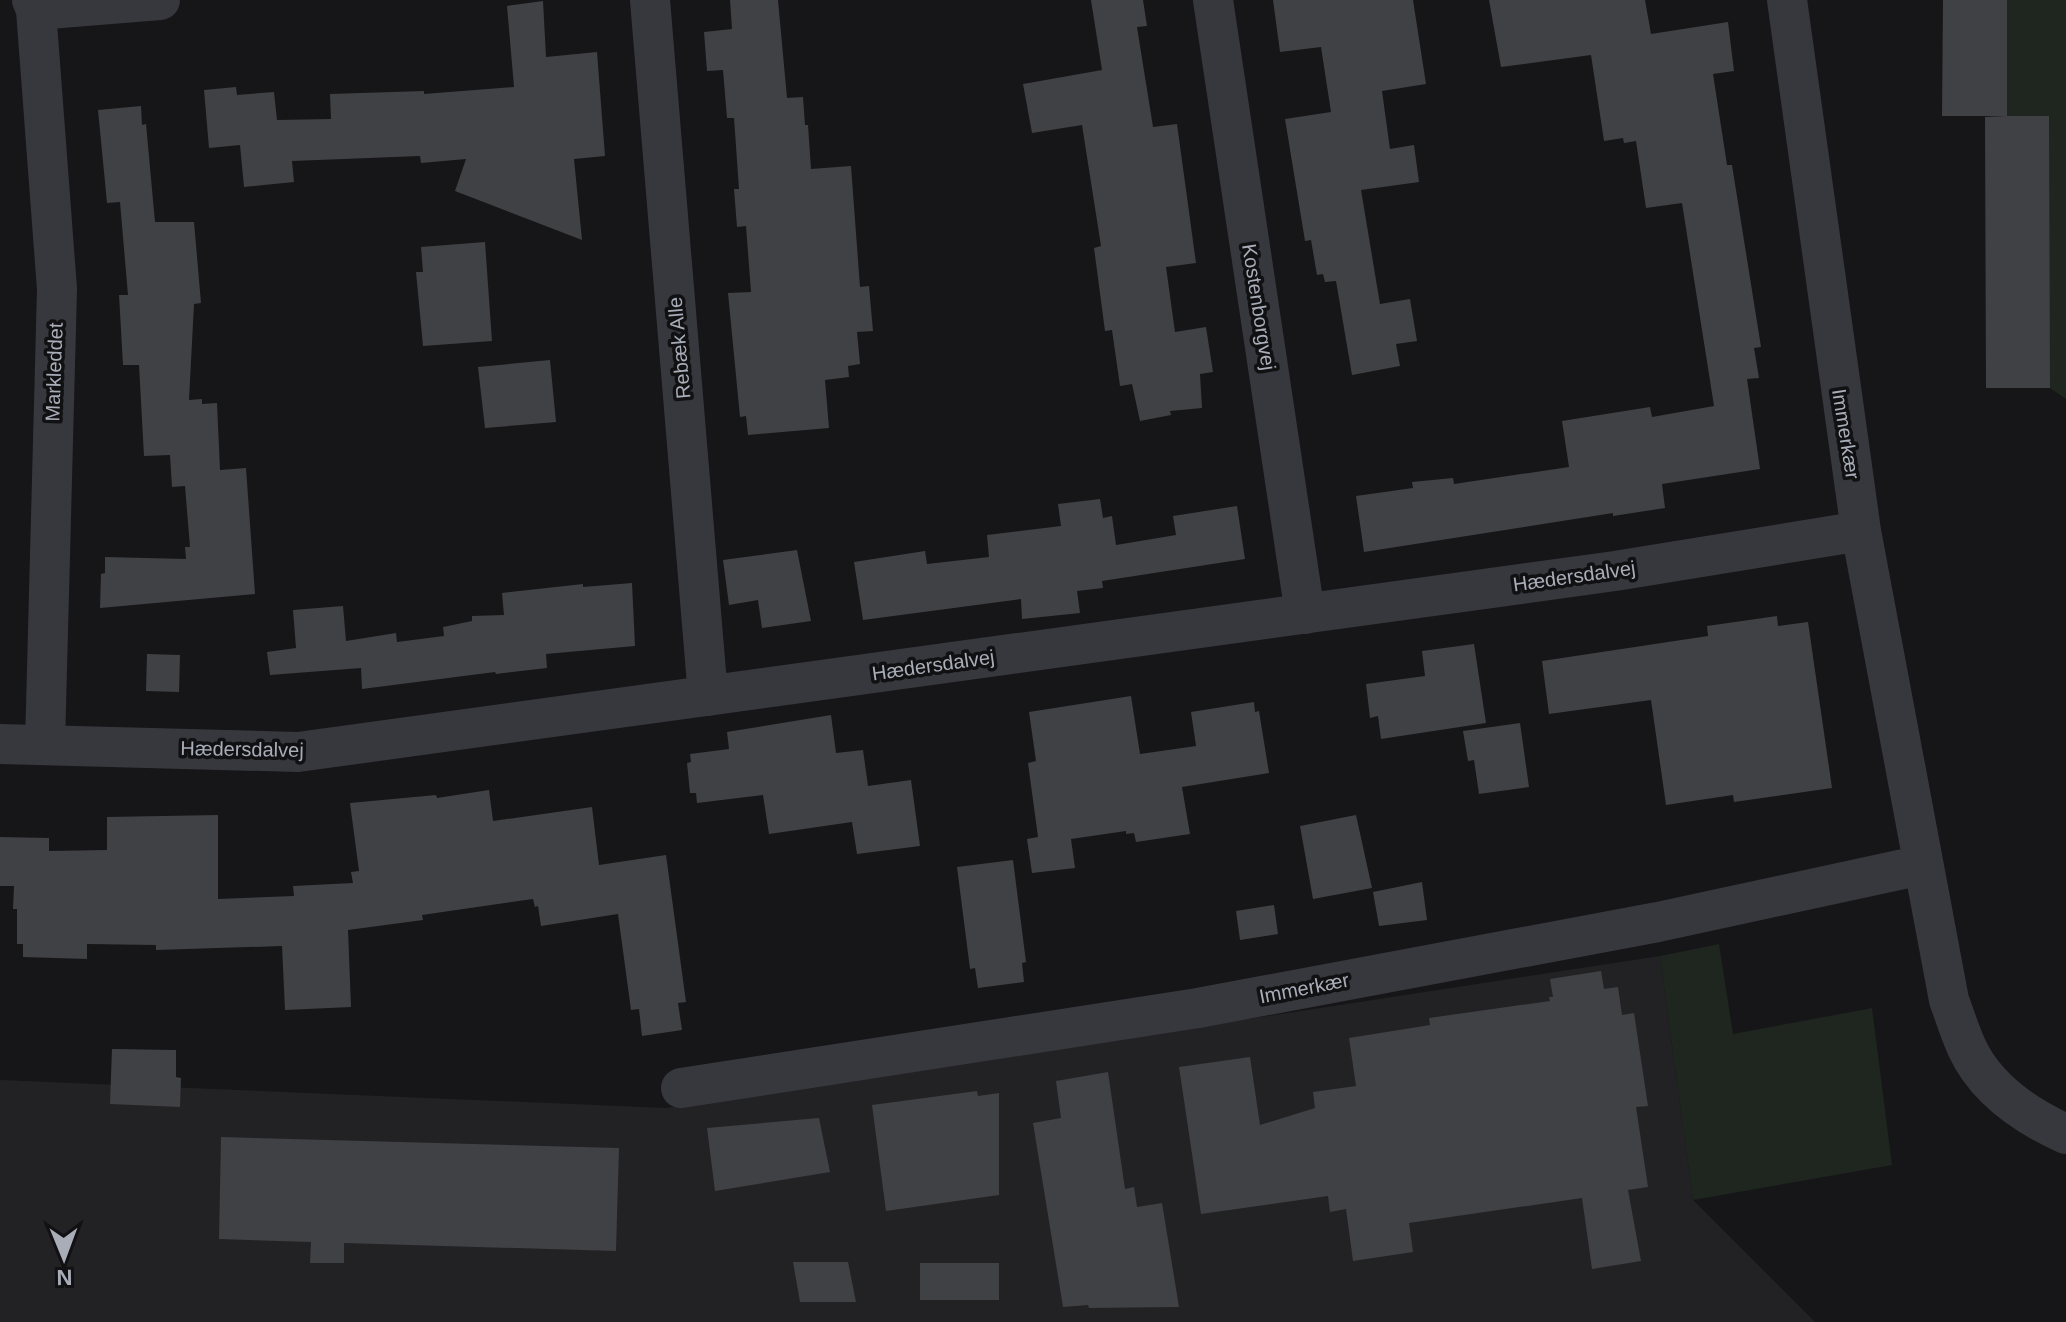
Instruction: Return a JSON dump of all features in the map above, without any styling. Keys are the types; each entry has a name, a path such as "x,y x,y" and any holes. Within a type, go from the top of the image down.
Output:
{"street":[{"path":"34,5 160,0"},
{"name":"Rebæk Alle","path":"650,0 708,696"},
{"name":"Kostenborgvej","path":"1213,0 1305,614"},
{"name":"Immerkær","path":"1787,0 1861,531 1949,1000 1968,1051 1996,1089 2035,1120 2066,1134"},
{"name":"Markleddet","path":"34,5 57,289 45,745"},
{"name":"Hædersdalvej","path":"0,744 298,752 1615,571 1861,531"},
{"name":"Immerkær","path":"681,1088 1198,1008 1658,922 1922,865"}],"shaded area":[{"path":"2007,0 2066,0 2066,399 2050,388 2007,117"},
{"path":"1719,944 1733,1034 1872,1008 1892,1165 1693,1200 1660,956"},
{"path":"1660,956 1693,1200 1815,1322 0,1322 0,1080 666,1108"}],"building":[{"path":"730,0 778,0 787,98 803,97 811,169 851,166 860,287 869,286 873,331 857,332 860,364 848,366 849,377 825,380 829,428 748,435 746,416 740,417 728,293 751,292 746,226 737,227 734,189 739,189 734,118 727,118 723,70 707,71 704,32 732,29"},
{"path":"1091,0 1143,0 1147,26 1137,27 1153,127 1177,124 1196,263 1166,267 1175,332 1206,327 1213,372 1200,374 1202,408 1170,411 1171,415 1140,421 1132,384 1120,386 1112,330 1105,331 1094,248 1101,246 1082,125 1032,133 1023,84 1102,70"},
{"path":"1273,0 1413,0 1426,84 1382,91 1390,149 1414,145 1419,182 1361,190 1380,304 1410,299 1417,341 1396,344 1400,366 1352,375 1336,281 1325,282 1323,274 1317,275 1311,240 1305,241 1285,119 1331,112 1321,47 1280,52"},
{"path":"1489,0 1645,0 1651,34 1728,22 1734,71 1713,74 1727,165 1732,165 1761,347 1754,348 1759,378 1747,379 1760,469 1662,484 1665,508 1613,516 1613,513 1364,552 1356,496 1413,488 1412,482 1453,478 1454,484 1569,467 1562,421 1650,407 1652,417 1714,406 1682,203 1646,208 1636,141 1624,143 1623,138 1604,141 1591,55 1501,67"},
{"path":"1943,0 2007,0 2007,116 2049,116 2050,388 1986,388 1985,117 2006,116 1942,116"},
{"path":"543,1 546,57 597,52 605,156 574,159 582,240 455,191 466,159 421,163 420,156 292,161 294,182 244,187 240,145 209,148 204,90 236,87 237,95 274,92 277,120 331,119 330,94 424,91 424,94 514,87 507,6"},
{"path":"141,106 142,125 146,124 155,222 194,222 201,303 194,304 189,400 202,399 202,404 217,403 220,470 246,468 255,594 100,608 105,557 186,559 185,547 190,547 185,486 172,487 170,455 144,456 139,365 123,365 119,295 128,295 120,202 107,203 98,110"},
{"path":"485,242 492,341 423,346 416,272 423,272 421,247"},
{"path":"550,360 556,422 485,428 478,367"},
{"path":"1100,499 1103,518 1112,516 1116,545 1176,535 1173,516 1237,506 1245,559 1102,581 1103,588 1077,591 1080,613 1022,619 1021,599 863,620 854,562 925,551 927,564 989,557 987,535 1061,526 1058,504"},
{"path":"797,550 811,621 762,628 758,600 729,605 723,560"},
{"path":"632,583 635,646 546,654 547,668 362,689 361,668 270,675 267,652 296,648 293,610 343,606 346,641 396,633 397,642 444,636 443,627 472,621 472,616 504,615 502,593 583,584 583,587"},
{"path":"1777,616 1778,626 1808,622 1832,788 1734,802 1733,795 1666,805 1651,700 1549,714 1542,661 1708,636 1707,626"},
{"path":"1474,644 1486,723 1381,739 1378,716 1370,718 1366,684 1425,676 1422,651"},
{"path":"147,654 180,655 179,692 146,691"},
{"path":"1131,696 1140,754 1196,746 1191,712 1254,702 1255,712 1259,711 1269,773 1182,787 1190,834 1136,842 1134,833 1126,834 1126,831 1071,839 1075,868 1032,873 1027,839 1038,837 1028,763 1036,761 1029,712"},
{"path":"831,715 836,753 863,750 868,786 911,780 920,846 857,854 852,822 769,834 763,795 697,803 696,793 690,793 687,763 691,762 690,754 729,749 727,732"},
{"path":"1520,723 1529,787 1479,794 1474,760 1468,761 1463,731"},
{"path":"489,790 493,821 592,807 599,865 666,855 686,1002 678,1003 682,1030 642,1036 639,1009 631,1010 618,914 541,926 538,906 535,907 533,899 422,915 423,920 348,930 351,1007 285,1010 282,946 156,950 156,945 87,944 87,959 23,957 23,944 17,944 14,886 0,886 0,837 49,838 49,851 107,850 107,817 218,815 218,899 294,896 293,886 353,883 351,872 359,871 350,803 436,795 437,798"},
{"path":"1356,815 1372,888 1313,899 1300,826"},
{"path":"1013,860 1026,962 1022,963 1024,982 978,988 975,968 970,969 957,867"},
{"path":"1422,882 1427,920 1379,926 1373,892"},
{"path":"1274,905 1278,934 1240,940 1236,911"},
{"path":"1601,971 1604,989 1618,987 1622,1015 1634,1013 1648,1106 1636,1107 1648,1187 1628,1190 1641,1261 1592,1269 1582,1198 1409,1223 1413,1252 1353,1261 1346,1209 1330,1212 1328,1196 1201,1214 1179,1067 1250,1057 1260,1125 1315,1108 1313,1092 1356,1086 1349,1038 1430,1025 1429,1018 1550,1001 1549,997 1553,997 1550,979"},
{"path":"112,1049 176,1050 176,1077 181,1078 180,1107 110,1104"},
{"path":"1108,1072 1125,1189 1134,1187 1137,1207 1162,1203 1179,1307 1063,1307 1033,1123 1061,1118 1056,1081"},
{"path":"977,1091 978,1096 999,1093 999,1195 886,1211 872,1105"},
{"path":"819,1118 830,1172 715,1191 707,1128"},
{"path":"221,1137 619,1148 616,1251 344,1243 344,1263 310,1263 311,1242 219,1239"},
{"path":"793,1262 848,1262 856,1302 800,1302"},
{"path":"920,1263 999,1263 999,1300 920,1300"}]}
